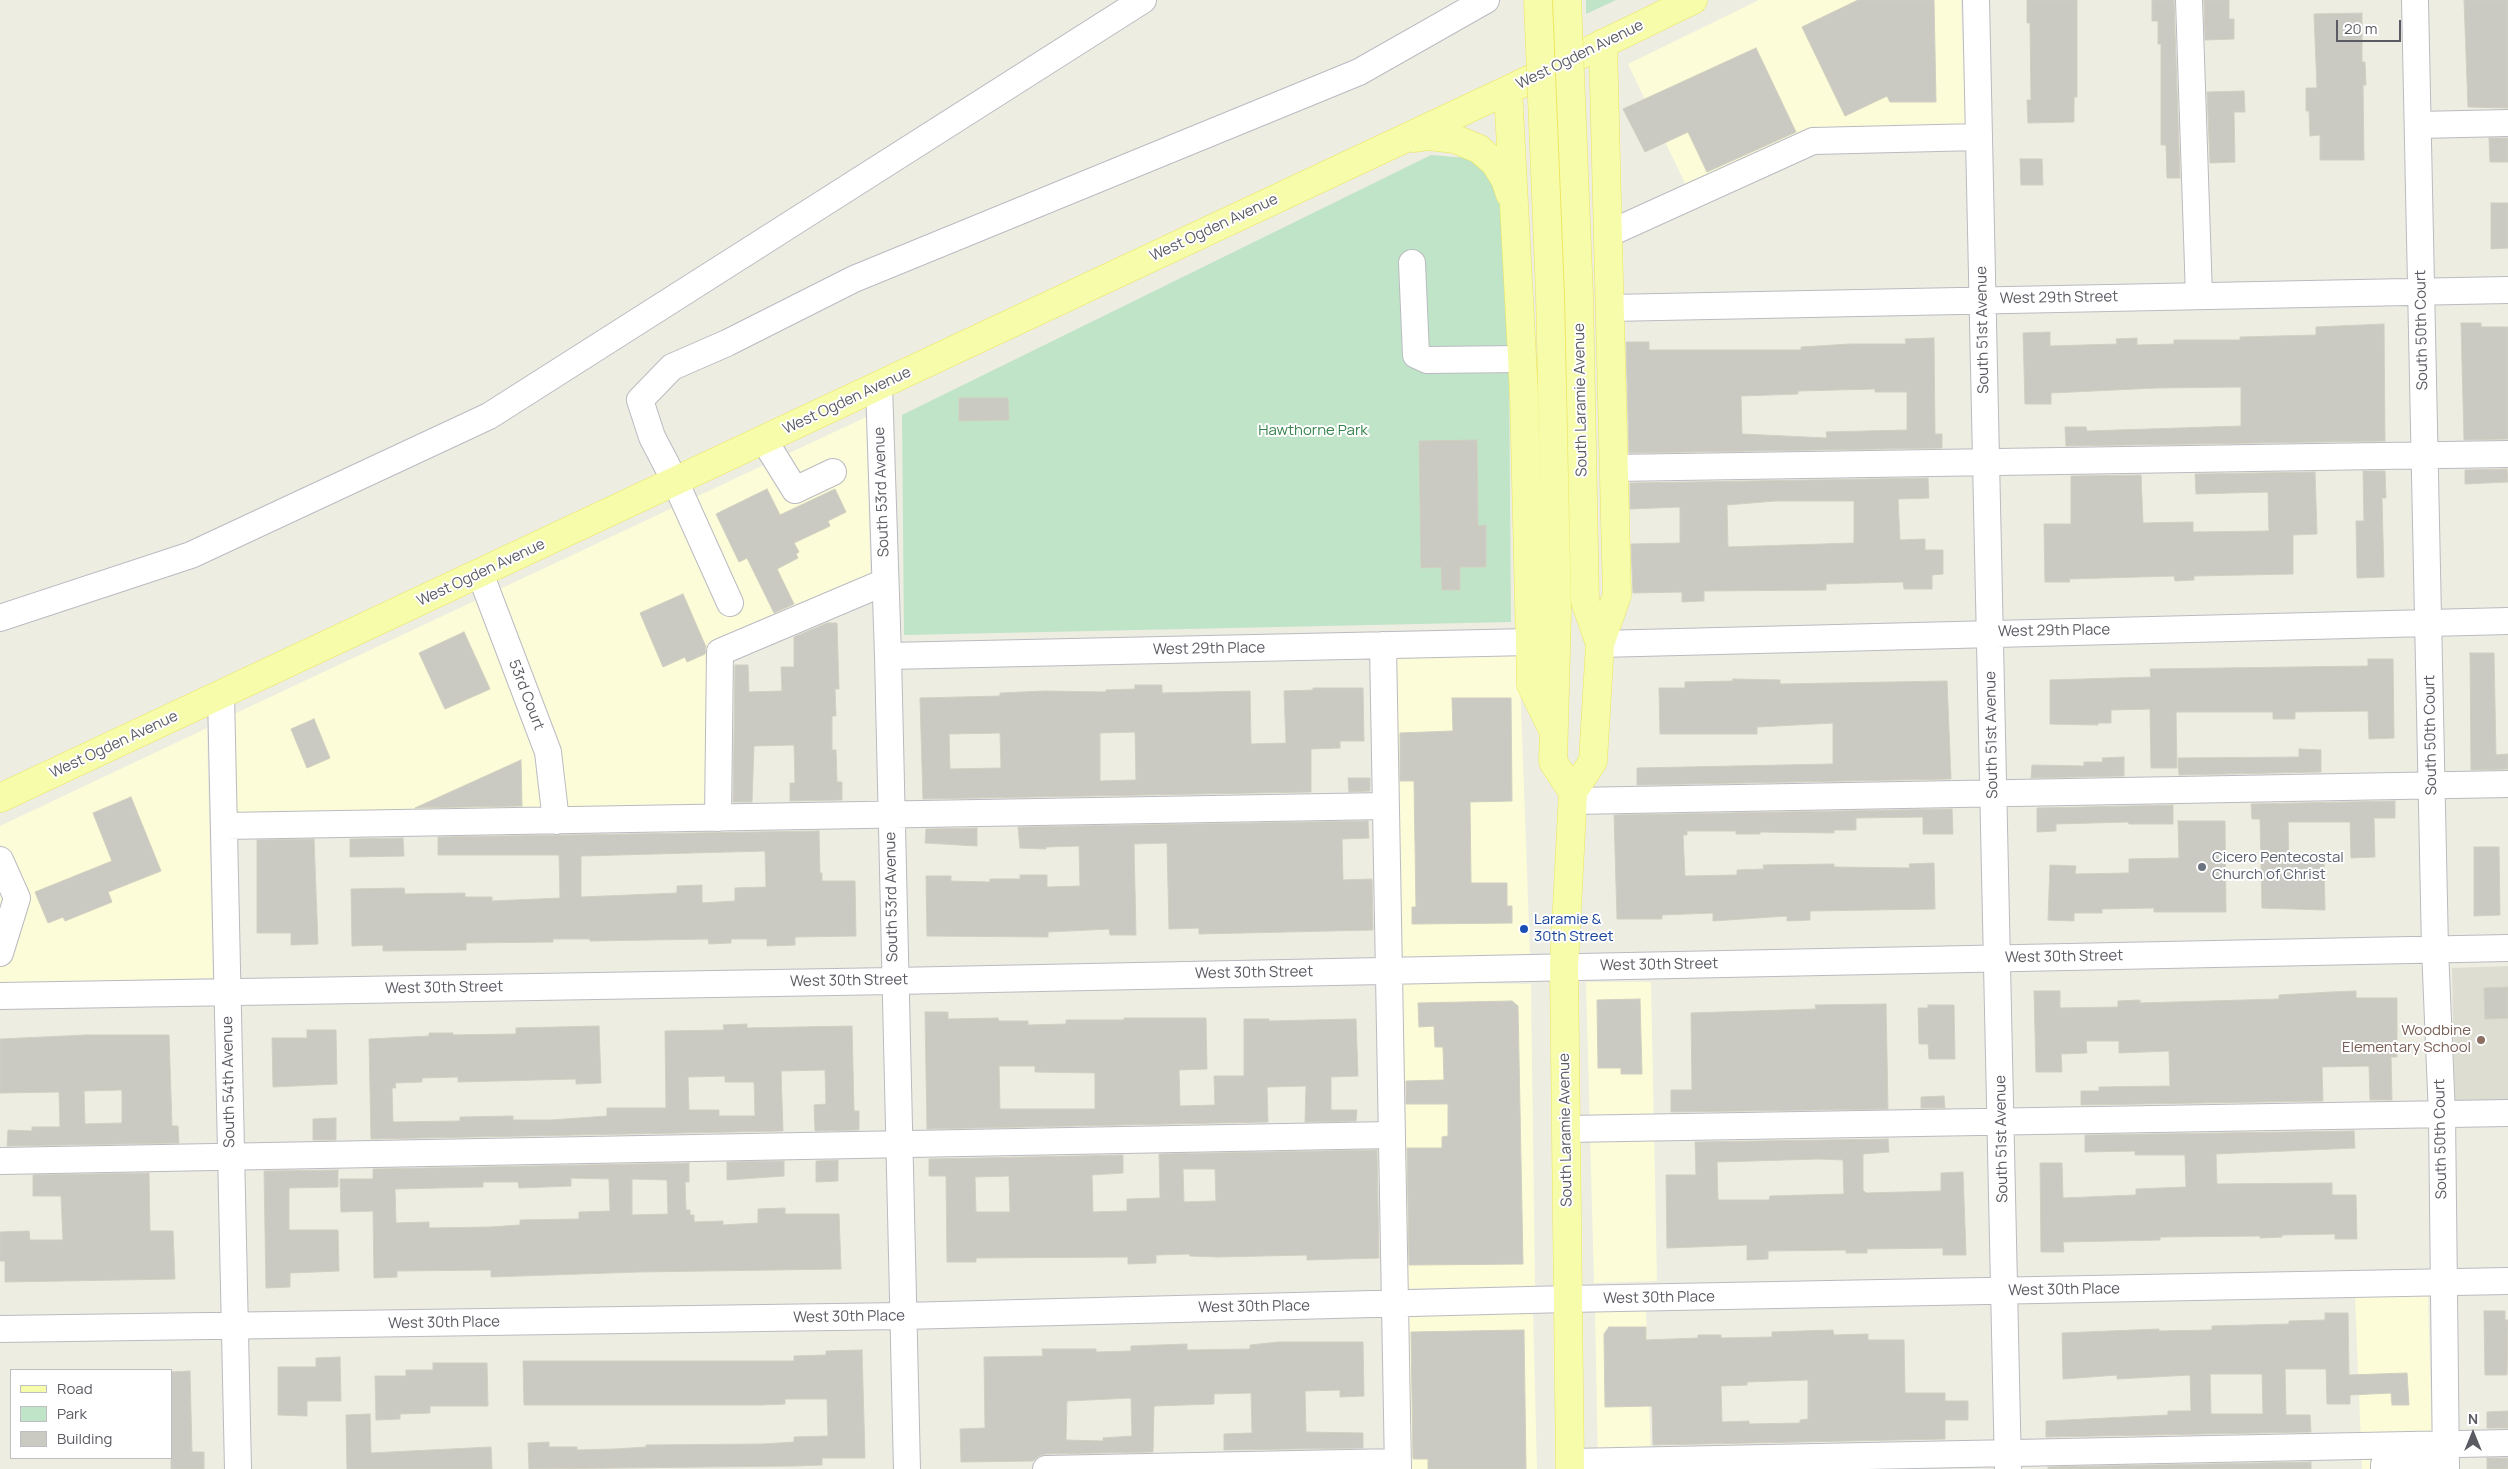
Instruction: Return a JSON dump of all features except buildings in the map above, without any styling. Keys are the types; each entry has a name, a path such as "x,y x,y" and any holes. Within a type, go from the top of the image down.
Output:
{"main road":[{"name":"South Laramie Avenue","path":"1538,0 1550,294 1557,612 1552,728 1553,762 1573,797"},
{"name":"South Laramie Avenue","path":"1567,0 1579,296 1585,602 1600,644 1593,762 1573,797 1564,966 1570,1465"},
{"name":"West Ogden Avenue","path":"0,798 1508,90 1693,0"},
{"path":"1600,644 1617,595 1603,43"},
{"path":"1508,90 1522,359 1531,685 1552,728"},
{"path":"1404,139 1429,136 1455,138 1479,149 1495,163 1505,179 1514,209"}],"street":[{"path":"0,618 191,555 489,416 1143,0"},
{"path":"730,603 675,481 652,437 640,400 672,367 727,343 854,279 1359,72 1486,0"},
{"name":"South 51st Avenue","path":"1976,0 2008,1461"},
{"path":"2190,0 2199,296"},
{"name":"South 50th Court","path":"2415,0 2435,949 2442,1114 2442,1282 2446,1460"},
{"path":"2418,125 2508,123"},
{"path":"1608,234 1813,141 1979,137"},
{"path":"1412,263 1416,355 1427,360 1522,359"},
{"name":"West 29th Street","path":"1610,308 2508,290"},
{"name":"South 53rd Avenue","path":"879,386 888,656 906,1469"},
{"path":"764,440 794,490 833,472"},
{"path":"1614,468 2508,454"},
{"name":"53rd Court","path":"480,573 548,752 556,820"},
{"path":"718,818 720,652 885,582"},
{"name":"West 29th Place","path":"1600,644 2508,621"},
{"name":"West 29th Place","path":"888,656 1530,642"},
{"path":"1046,1469 1398,1465 1383,645"},
{"name":"South 54th Avenue","path":"221,695 238,1469"},
{"path":"1573,797 1994,795 2508,784"},
{"path":"224,826 1386,806"},
{"path":"0,860 18,898 0,953"},
{"name":"West 30th Street","path":"0,996 2508,948"},
{"path":"1566,1129 2508,1113"},
{"path":"0,1161 1391,1135"},
{"name":"West 30th Place","path":"0,1329 903,1316 1568,1299 2004,1292 2508,1280"},
{"path":"2384,1469 2384,1465 2446,1460 2508,1443"},
{"path":"1570,1465 2446,1460"}],"shaded area":[{"path":"1759,0 1961,0 1966,137 1813,141 1691,196 1628,64"},
{"path":"866,417 871,588 720,652 718,818 237,826 234,714"},
{"path":"1519,651 1530,955 1388,958 1383,656"},
{"path":"207,728 213,978 0,983 0,826"},
{"name":"Woodbine Elementary School","path":"2508,966 2508,1113 2455,1114 2452,968"},
{"path":"1389,982 1531,984 1535,1286 1393,1289"},
{"path":"1586,982 1651,982 1657,1281 1594,1283"},
{"path":"2428,1295 2433,1469 2362,1469 2355,1296"},
{"path":"1595,1310 1646,1310 1651,1460 1598,1469"},
{"path":"1533,1311 1537,1469 1398,1469 1394,1313"}],"green space":[{"path":"1586,0 1616,0 1586,14"},
{"name":"Hawthorne Park","path":"1431,155 1466,158 1495,174 1508,236 1511,622 904,635 902,415"}],"place":[{"name":"Cicero Pentecostal Church of Christ","path":"2202,867"},
{"name":"Laramie & 30th Street","path":"1524,929"},
{"name":"Woodbine Elementary School","path":"2481,1040"}]}
